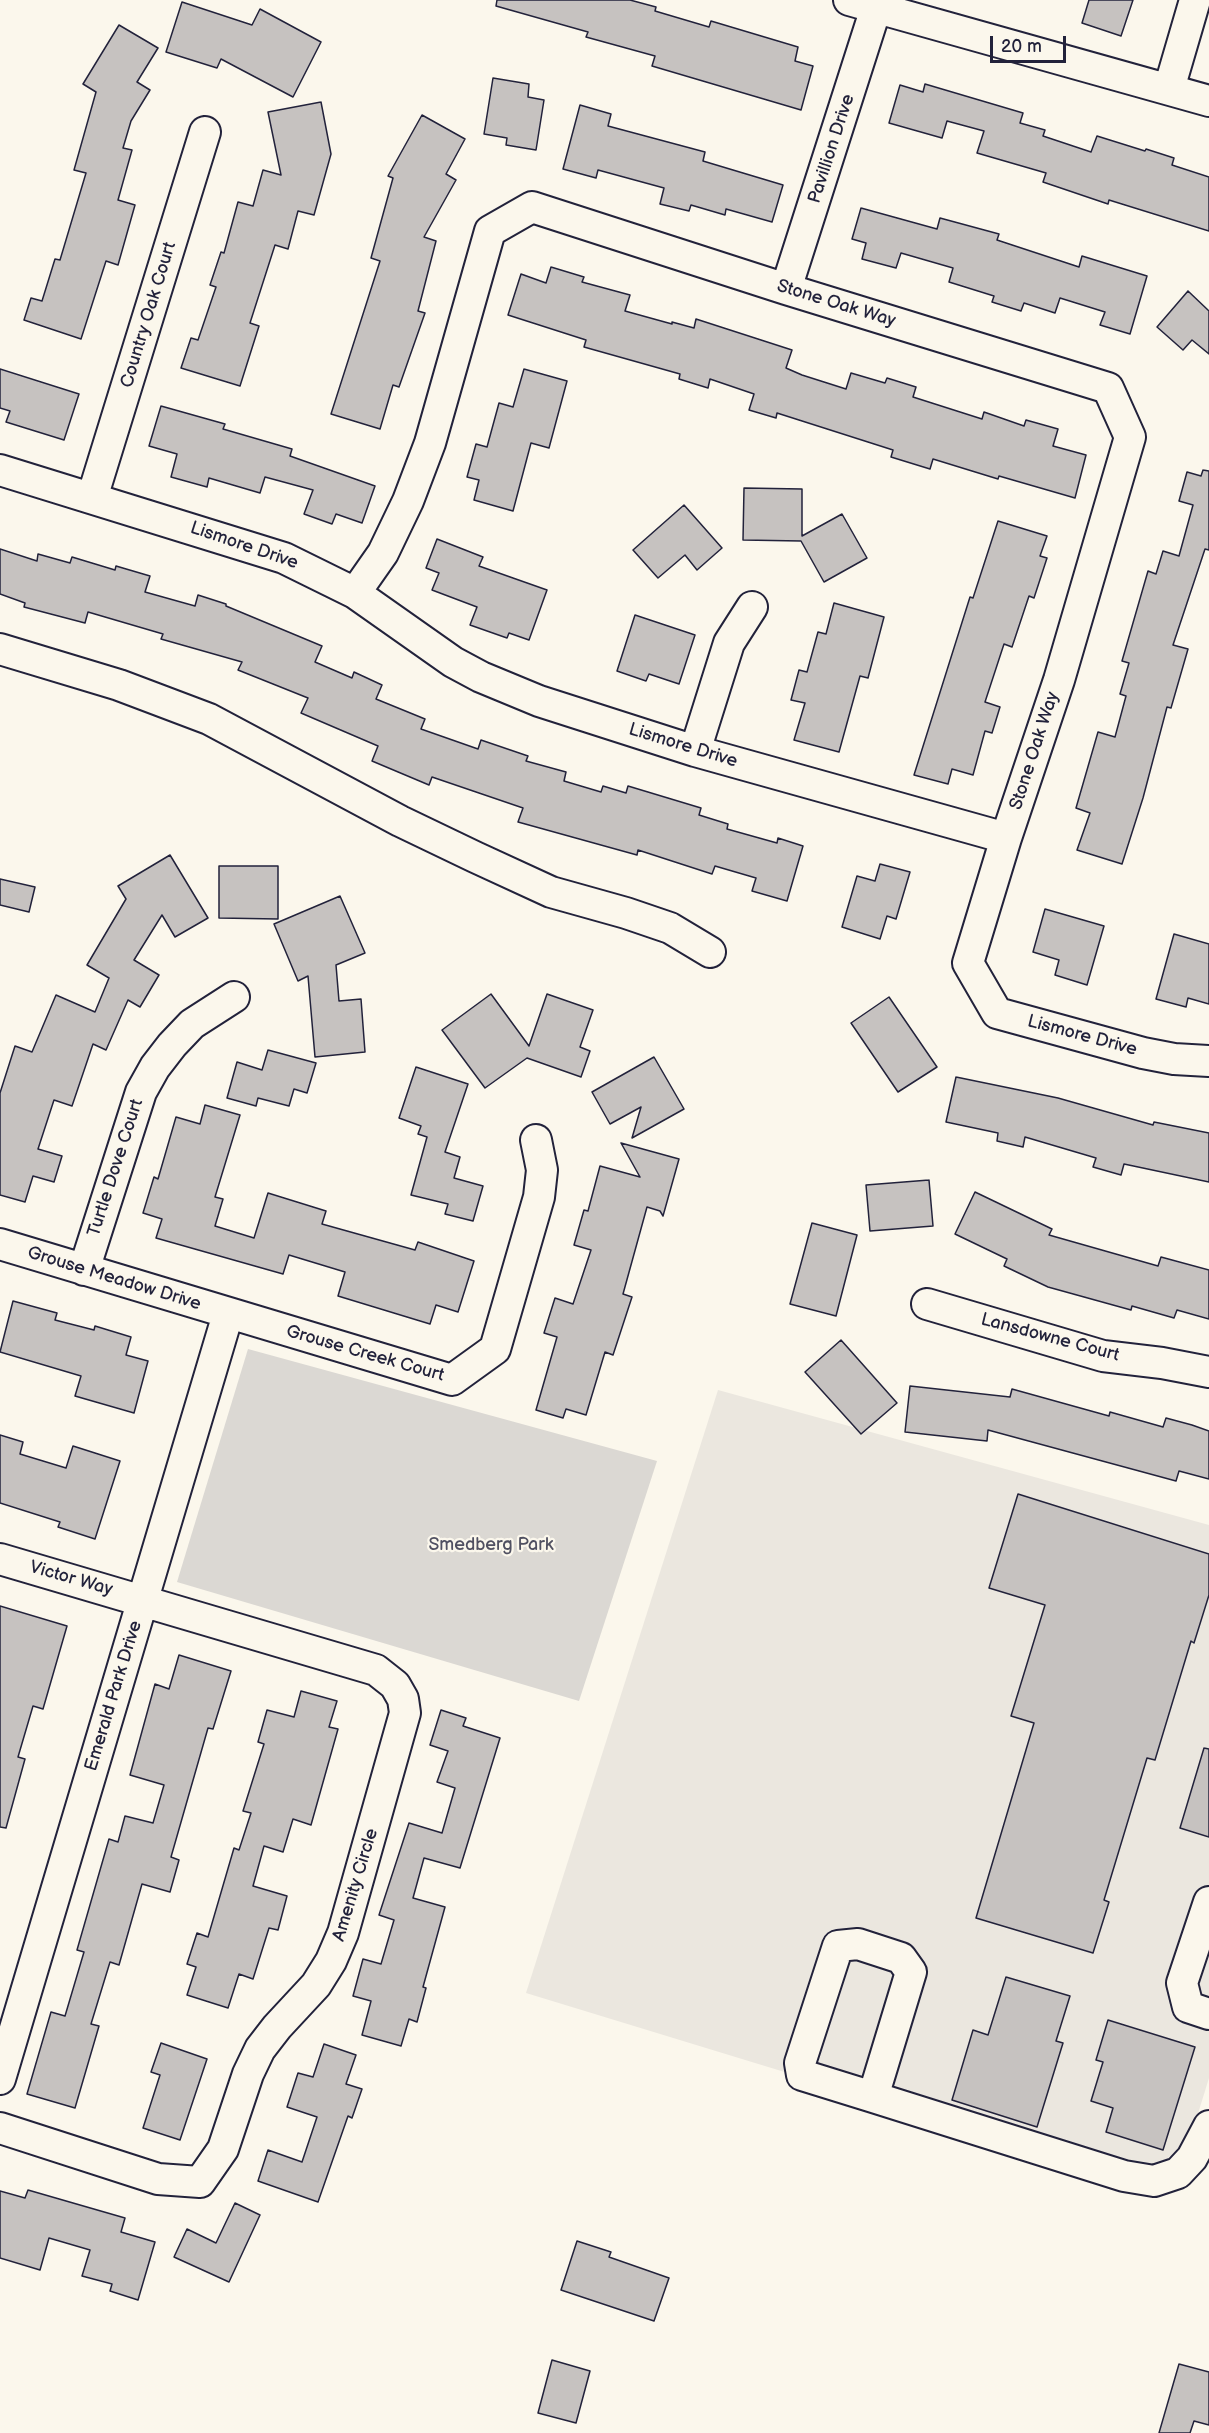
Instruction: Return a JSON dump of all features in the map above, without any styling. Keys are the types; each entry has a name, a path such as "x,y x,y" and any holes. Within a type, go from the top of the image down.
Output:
{"street":[{"path":"1169,89 1195,0"},
{"path":"862,4 1209,101"},
{"name":"Pavillion Drive","path":"786,289 862,4"},
{"name":"Country Oak Court","path":"92,498 205,132"},
{"name":"Stone Oak Way","path":"355,593 383,553 408,501 430,443 490,231 532,207 786,289 1108,388 1130,437 1059,681 1006,838"},
{"name":"Lismore Drive","path":"0,470 284,558 355,593 426,645 481,677 539,701 695,751 1006,838 968,963 997,1013 1143,1053 1174,1059 1209,1061"},
{"path":"695,751 729,643 752,607"},
{"path":"0,649 119,685 209,719 400,821 475,857 551,892 626,912 670,928 710,952"},
{"name":"Turtle Dove Court","path":"84,1270 141,1092 155,1067 192,1024 234,997"},
{"name":"Grouse Creek Court","path":"228,1314 452,1380 495,1349 539,1197 542,1170 536,1140"},
{"name":"Grouse Meadow Drive","path":"0,1244 228,1314"},
{"name":"Lansdowne Court","path":"927,1304 1103,1356 1162,1363 1209,1372"},
{"name":"Emerald Park Drive","path":"0,2079 228,1314"},
{"name":"Victor Way","path":"0,1559 142,1599"},
{"name":"Amenity Circle","path":"0,2128 158,2179 200,2182 223,2149 248,2074 260,2049 277,2026 316,1985 331,1961 343,1933 403,1726 405,1713 402,1699 395,1685 376,1670 142,1599"},
{"path":"1209,1902 1182,1983 1188,2007 1209,2014"},
{"path":"873,2097 911,1972 901,1958 858,1944 838,1946 800,2063 802,2075 1124,2176 1154,2181 1178,2173 1192,2158 1209,2126"}],"shaded area":[{"path":"718,1390 1209,1525 1209,2078 1174,2191 526,1993"}],"green space":[{"name":"Smedberg Park","path":"248,1349 657,1461 579,1701 177,1582"}],"building":[{"path":"497,0 630,0 656,7 655,11 709,27 711,21 798,47 795,61 813,66 801,110 652,66 655,56 586,37 588,32 496,6"},
{"path":"1089,0 1133,0 1121,36 1082,23"},
{"path":"182,2 252,25 260,9 321,42 293,97 221,59 217,68 166,52"},
{"path":"119,25 158,48 137,82 150,90 131,121 123,148 132,150 118,200 135,205 118,265 106,261 81,339 24,320 31,298 42,301 55,259 60,260 86,173 74,170 96,92 83,84"},
{"path":"493,78 529,84 528,97 544,100 536,150 506,145 507,138 484,134"},
{"path":"925,84 1023,113 1020,123 1045,130 1043,136 1091,152 1097,136 1174,158 1172,165 1209,177 1209,231 1109,200 1108,204 1043,182 1046,173 977,153 984,131 947,121 942,138 889,123 900,85 923,92"},
{"path":"321,102 331,154 314,215 298,211 288,249 275,245 250,323 259,326 240,386 181,368 191,338 198,340 216,287 210,285 221,252 224,253 238,202 253,206 263,170 281,175 268,112"},
{"path":"580,105 611,114 608,126 705,152 703,161 783,185 772,222 726,209 725,215 691,205 689,211 660,204 664,188 598,170 596,178 563,169"},
{"path":"422,115 465,139 446,174 456,180 424,237 436,241 418,311 425,313 399,387 393,385 380,429 331,414 380,261 371,258 393,178 388,176"},
{"path":"861,208 937,229 940,218 999,234 997,240 1079,267 1082,256 1147,276 1130,334 1100,325 1105,312 1060,298 1055,313 1024,303 1021,311 992,302 994,296 949,282 953,268 901,253 896,268 862,259 866,243 852,239"},
{"path":"551,267 584,277 582,282 630,295 625,311 694,328 696,319 792,350 786,368 802,375 846,389 851,373 885,383 887,378 916,387 913,397 982,419 984,412 1024,426 1026,420 1058,429 1053,446 1086,455 1075,498 999,476 998,479 933,459 930,469 891,457 893,450 777,413 776,418 749,410 754,394 710,379 708,388 679,379 680,374 584,347 586,340 508,315 521,274 546,283"},
{"path":"1188,291 1209,311 1209,354 1192,340 1183,350 1157,327"},
{"path":"0,369 79,394 64,440 6,422 10,411 0,408"},
{"path":"524,369 567,381 549,448 531,443 513,511 474,500 479,480 467,477 476,444 487,447 499,403 513,407"},
{"path":"161,406 225,424 223,429 292,449 290,456 375,486 362,523 336,514 332,524 304,514 313,490 265,477 260,493 209,478 207,487 171,477 177,454 149,446"},
{"path":"1203,470 1209,471 1209,550 1205,549 1173,645 1188,649 1171,708 1167,707 1143,798 1122,864 1077,850 1090,813 1076,808 1098,732 1115,737 1126,696 1120,694 1129,663 1122,661 1148,571 1156,574 1163,551 1179,556 1193,505 1179,501 1187,472 1201,476"},
{"path":"744,488 802,489 802,536 842,514 867,558 824,582 801,541 743,540"},
{"path":"684,505 722,548 697,570 685,555 658,578 633,550"},
{"path":"998,521 1047,536 1040,556 1047,558 1034,598 1029,596 1012,647 1004,644 985,702 1000,707 992,733 985,731 973,775 952,769 948,784 914,775 970,597 973,598"},
{"path":"437,539 483,557 479,566 547,590 529,640 509,633 507,638 470,625 477,607 432,590 439,573 426,568"},
{"path":"0,549 37,561 38,554 70,563 72,557 115,570 116,566 150,576 145,592 195,606 198,595 226,604 226,606 322,646 315,662 352,678 354,672 382,685 376,699 425,719 421,729 478,749 481,740 528,756 526,761 566,772 564,781 601,792 603,786 626,793 628,786 701,808 699,815 728,824 727,829 777,843 778,838 803,846 787,901 752,891 756,878 715,866 712,874 638,850 637,855 518,822 523,808 432,777 429,785 372,761 378,746 301,713 308,698 238,670 242,662 161,639 163,634 88,612 85,623 24,607 25,603 0,594"},
{"path":"834,603 884,617 868,678 860,676 839,752 794,740 805,703 791,700 799,670 807,672 818,632 826,634"},
{"path":"635,615 695,635 679,684 649,674 646,681 617,671"},
{"path":"170,855 208,918 175,937 162,915 134,960 159,975 140,1007 128,1000 106,1050 93,1044 72,1106 54,1100 38,1149 62,1156 54,1182 33,1176 25,1202 0,1195 0,1093 15,1046 32,1052 56,995 95,1012 109,978 87,965 126,899 118,886"},
{"path":"880,864 910,872 896,919 887,916 880,939 842,927 857,876 875,881"},
{"path":"219,866 278,866 278,919 219,918"},
{"path":"0,879 35,887 29,912 0,905"},
{"path":"340,896 365,953 336,965 339,1001 361,999 365,1052 315,1057 308,976 298,981 274,924"},
{"path":"1045,909 1104,926 1087,985 1055,975 1059,960 1033,952"},
{"path":"1174,934 1209,944 1209,1004 1188,998 1186,1007 1156,999"},
{"path":"491,994 529,1046 547,994 593,1010 580,1047 590,1051 581,1077 527,1058 485,1088 442,1030"},
{"path":"889,997 937,1067 898,1092 851,1023"},
{"path":"268,1050 316,1063 307,1093 294,1089 289,1106 258,1098 256,1106 227,1098 237,1062 262,1070"},
{"path":"654,1057 684,1109 632,1138 641,1107 610,1124 592,1092"},
{"path":"416,1067 468,1084 445,1152 460,1157 454,1178 483,1186 473,1221 445,1214 448,1204 411,1195 427,1137 418,1134 421,1126 399,1118"},
{"path":"956,1077 1058,1098 1153,1125 1154,1122 1209,1133 1209,1182 1124,1164 1121,1175 1093,1167 1096,1158 1025,1137 1023,1147 997,1141 998,1133 946,1122"},
{"path":"205,1105 240,1115 215,1197 223,1199 215,1226 254,1238 268,1193 326,1211 322,1224 415,1250 418,1242 474,1261 458,1312 436,1305 430,1324 338,1296 345,1272 289,1255 283,1274 156,1238 162,1219 143,1213 154,1177 158,1179 176,1117 200,1124"},
{"path":"621,1143 679,1159 663,1216 660,1211 647,1207 623,1294 632,1297 613,1355 605,1352 586,1415 566,1409 563,1418 536,1410 557,1337 544,1333 555,1298 573,1304 591,1250 574,1245 584,1210 588,1211 600,1166 640,1177"},
{"path":"929,1180 933,1226 870,1231 866,1185"},
{"path":"975,1192 1052,1229 1049,1235 1158,1266 1161,1257 1209,1270 1209,1319 1177,1310 1174,1318 1132,1306 1131,1310 1048,1287 1004,1266 1007,1259 955,1234"},
{"path":"812,1223 857,1235 836,1316 790,1304"},
{"path":"13,1301 57,1313 55,1320 94,1330 95,1326 131,1337 126,1355 148,1361 134,1413 75,1396 81,1376 0,1352"},
{"path":"841,1340 897,1403 861,1434 805,1372"},
{"path":"910,1386 1010,1397 1012,1389 1109,1416 1110,1412 1163,1427 1166,1418 1192,1425 1209,1431 1209,1479 1179,1471 1176,1481 988,1430 987,1441 905,1432"},
{"path":"0,1435 23,1442 20,1454 66,1468 73,1446 120,1461 95,1539 58,1527 60,1522 0,1503"},
{"path":"1018,1494 1209,1554 1209,1595 1194,1643 1191,1641 1155,1760 1147,1758 1104,1900 1109,1902 1093,1953 976,1918 1034,1723 1011,1716 1045,1605 989,1588"},
{"path":"0,1606 67,1626 43,1709 33,1706 18,1757 25,1759 6,1828 0,1827"},
{"path":"179,1655 231,1671 213,1729 208,1728 171,1857 179,1860 170,1892 142,1884 119,1965 110,1962 91,2024 99,2026 75,2108 27,2094 51,2012 65,2016 84,1952 77,1950 109,1839 118,1842 125,1816 153,1823 164,1785 130,1775 155,1684 169,1689"},
{"path":"301,1691 337,1701 329,1727 338,1729 311,1825 293,1819 283,1852 264,1846 253,1886 287,1896 278,1930 269,1928 253,1979 239,1974 228,2008 187,1995 196,1967 187,1964 197,1933 208,1937 234,1848 239,1850 251,1813 243,1811 264,1744 258,1742 267,1710 294,1717"},
{"path":"441,1710 466,1718 463,1726 500,1738 460,1868 424,1858 413,1898 445,1907 423,1987 426,1988 417,2022 409,2019 401,2046 362,2035 371,2001 353,1996 363,1959 381,1964 394,1920 379,1915 409,1823 442,1833 455,1788 437,1782 448,1751 430,1745"},
{"path":"1204,1748 1209,1749 1209,1837 1180,1828"},
{"path":"1006,1977 1070,1996 1056,2041 1063,2043 1037,2127 952,2100 973,2030 988,2035"},
{"path":"1108,2020 1195,2047 1163,2150 1106,2132 1113,2108 1091,2101 1103,2062 1096,2060"},
{"path":"161,2043 207,2059 180,2140 143,2128 160,2075 151,2072"},
{"path":"324,2044 356,2055 346,2084 362,2089 352,2118 348,2116 318,2202 258,2181 268,2150 302,2162 317,2117 287,2107 298,2073 313,2077"},
{"path":"28,2190 125,2218 121,2232 155,2242 138,2300 110,2291 112,2284 82,2276 90,2250 49,2238 40,2270 0,2258 0,2191 25,2198"},
{"path":"235,2203 260,2215 229,2282 174,2257 187,2229 216,2243"},
{"path":"577,2241 611,2252 609,2257 669,2278 654,2321 561,2290"},
{"path":"552,2360 590,2371 576,2423 538,2413"},
{"path":"1179,2364 1209,2372 1209,2425 1194,2421 1190,2433 1159,2433"}]}
